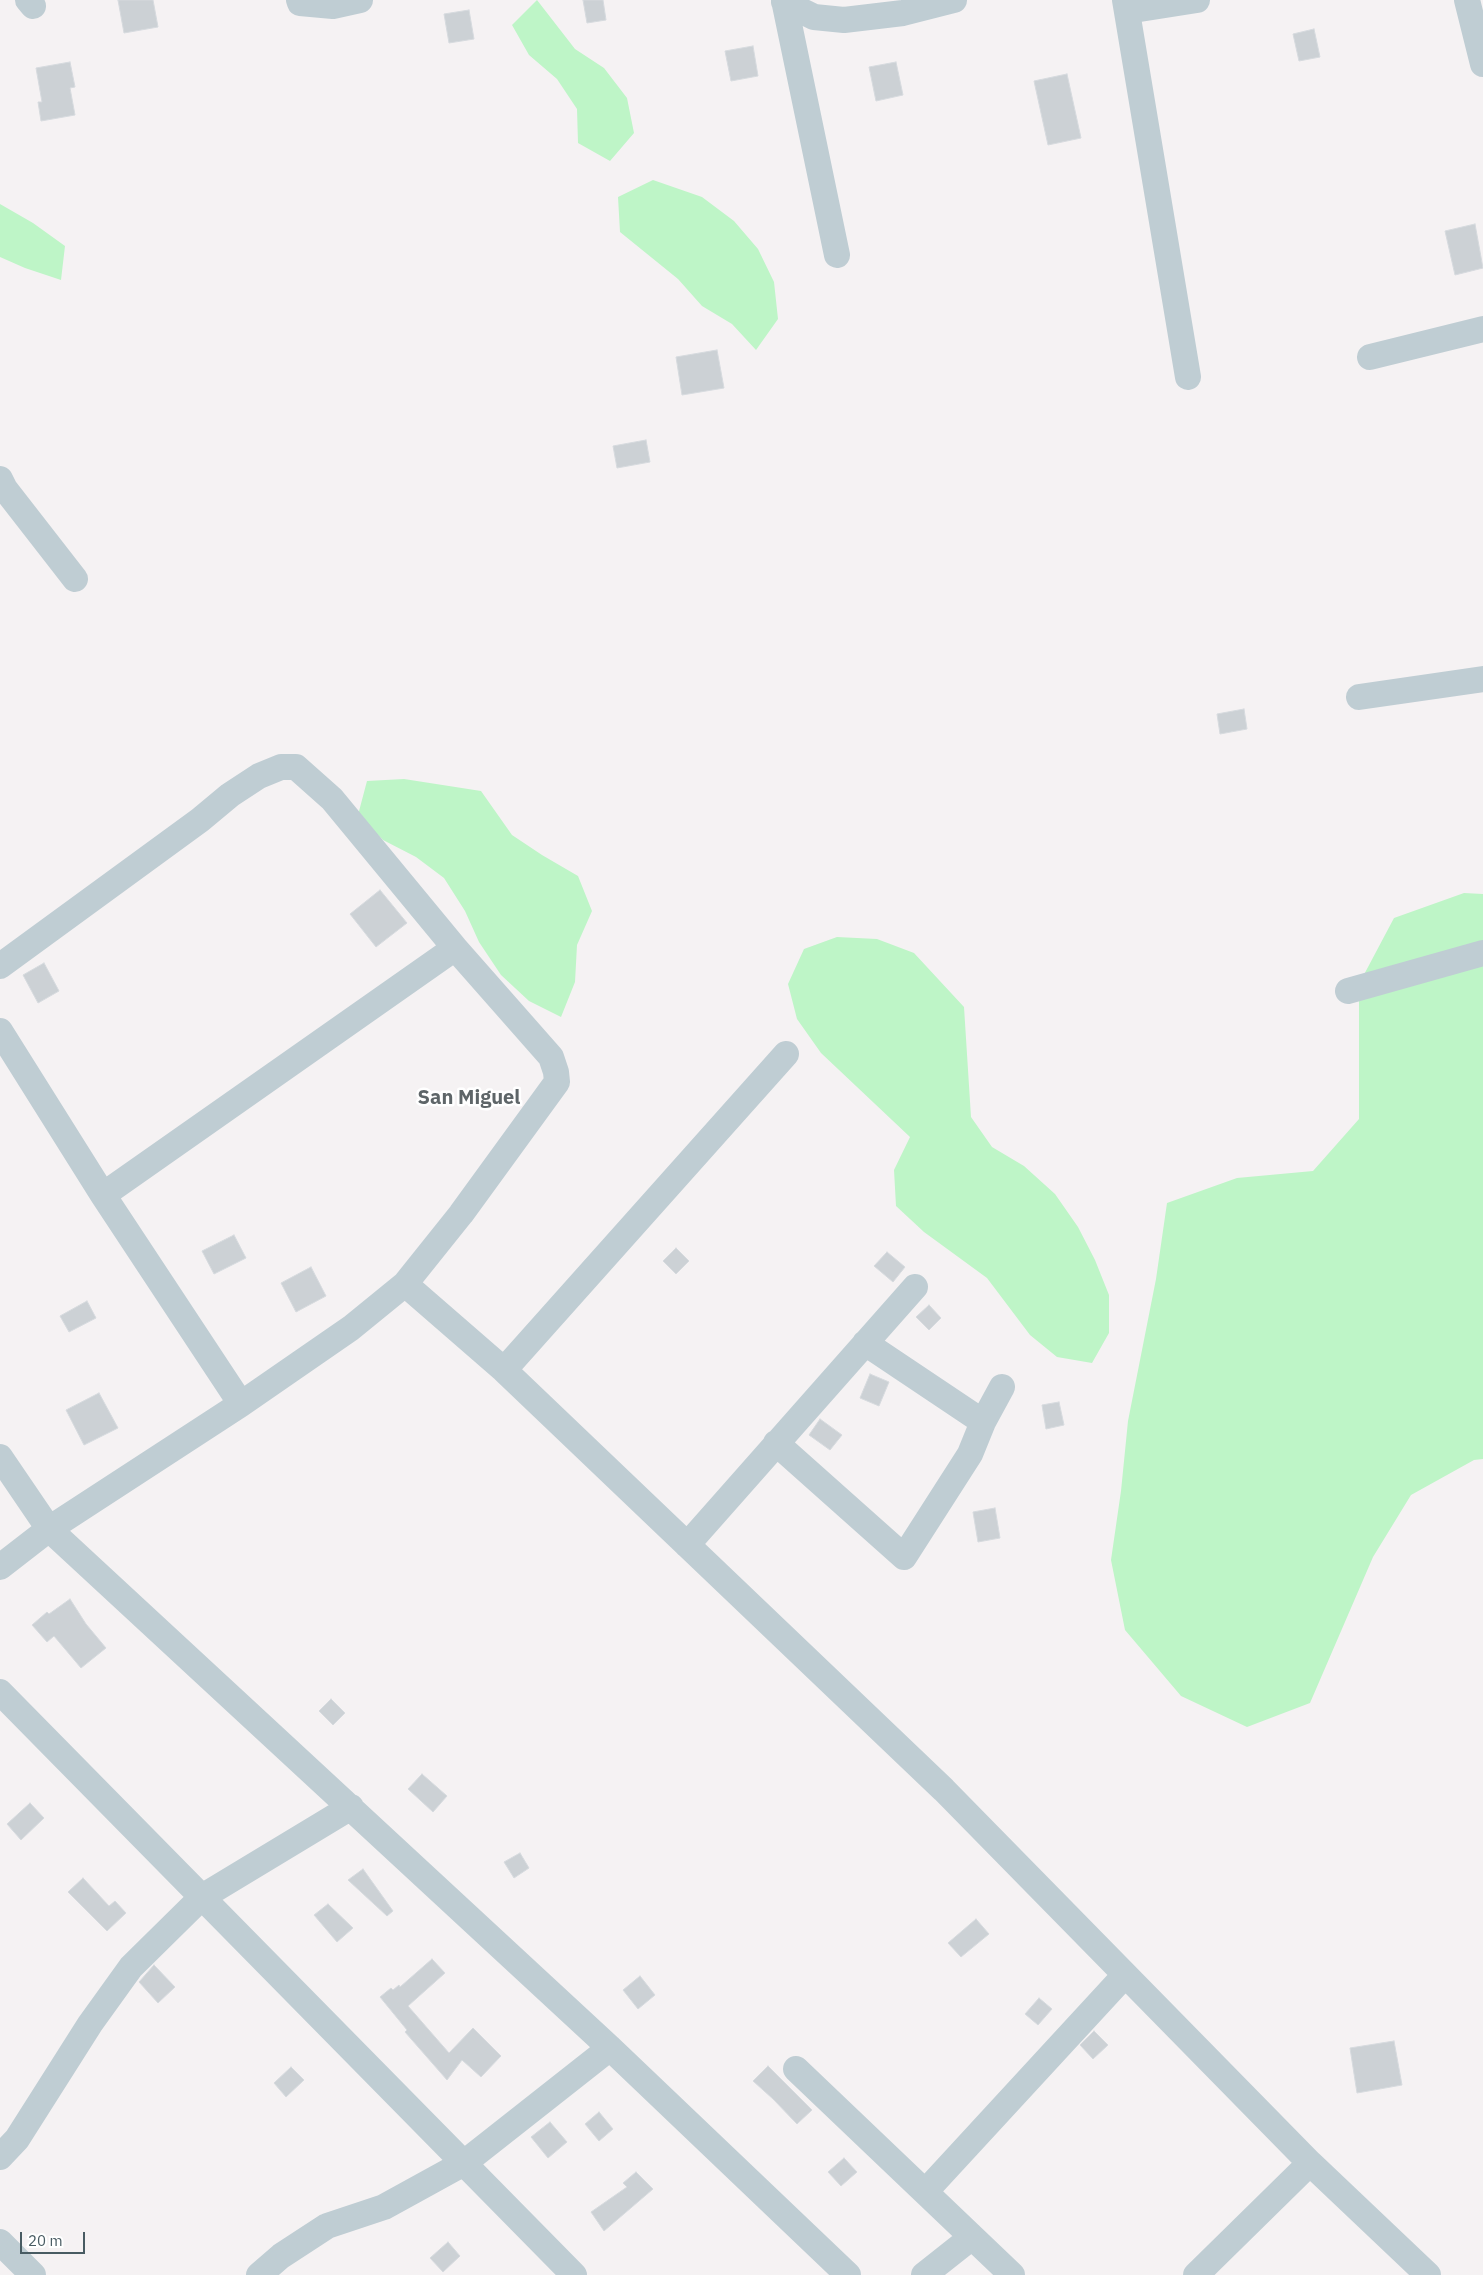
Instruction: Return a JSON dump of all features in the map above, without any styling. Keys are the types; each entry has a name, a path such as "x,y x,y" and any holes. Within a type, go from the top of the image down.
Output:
{"street":[{"path":"299,0 300,3 333,6 360,0"},
{"path":"784,1 814,17 844,20 902,13 954,0"},
{"path":"1188,377 1126,5 1196,0"},
{"path":"1468,0 1483,64"},
{"path":"784,1 837,255"},
{"path":"1370,357 1483,329"},
{"path":"0,479 5,489 75,579"},
{"path":"1359,697 1483,679"},
{"path":"0,966 259,776 281,767 296,768 320,786 332,799 455,948 551,1058 557,1082 461,1214 405,1284 351,1328 241,1404 49,1530 0,1567"},
{"path":"103,1195 455,948"},
{"path":"1348,991 1483,953"},
{"path":"0,1031 103,1195 241,1404"},
{"path":"504,1370 786,1054"},
{"path":"405,1284 504,1370 944,1790 1310,2163 1428,2275"},
{"path":"687,1544 915,1287"},
{"path":"865,1343 983,1422"},
{"path":"776,1443 904,1557 970,1454 983,1422 1002,1387"},
{"path":"0,1457 49,1530 610,2048 848,2275"},
{"path":"0,1692 574,2275"},
{"path":"0,2157 17,2139 90,2024 131,1967 202,1897 351,1807"},
{"path":"925,2192 1125,1975"},
{"path":"259,2275 281,2256 327,2226 384,2207 464,2163 610,2048"},
{"path":"796,2069 1012,2275"},
{"path":"1196,2275 1310,2163"},
{"path":"924,2275 972,2237"},
{"path":"0,2242 33,2275"}],"green space":[{"path":"537,0 575,49 604,68 627,98 634,133 610,161 578,143 577,109 557,79 529,55 512,25"},
{"path":"653,180 702,197 734,221 758,249 774,282 778,319 756,350 732,324 702,306 678,279 620,232 618,197"},
{"path":"0,204 33,223 65,246 61,280 0,257"},
{"path":"404,779 481,791 512,835 578,876 592,911 577,945 575,982 561,1017 529,1001 501,975 479,942 465,911 444,878 416,857 383,840 358,815 367,781"},
{"path":"1464,893 1483,894 1483,1459 1474,1460 1411,1495 1373,1557 1310,1703 1247,1727 1181,1696 1125,1630 1111,1560 1121,1491 1128,1421 1156,1279 1167,1203 1237,1178 1313,1171 1359,1119 1359,984 1394,918"},
{"path":"837,937 877,939 914,953 964,1007 971,1117 992,1147 1024,1166 1055,1194 1078,1227 1095,1260 1109,1295 1109,1333 1092,1363 1057,1357 1030,1335 987,1278 924,1232 896,1206 894,1170 910,1137 821,1053 797,1019 788,984 804,949"}],"building":[{"path":"118,0 153,0 158,27 124,33"},
{"path":"583,0 603,0 606,20 587,23"},
{"path":"469,10 474,39 449,43 444,14"},
{"path":"1314,29 1320,57 1299,61 1293,34"},
{"path":"753,46 758,76 731,81 725,51"},
{"path":"70,62 75,87 70,88 75,115 41,121 38,102 42,102 36,68"},
{"path":"896,62 903,95 876,101 869,67"},
{"path":"1067,74 1081,138 1048,145 1034,81"},
{"path":"1475,224 1483,268 1455,275 1445,231"},
{"path":"717,350 724,388 682,395 676,357"},
{"path":"646,440 650,462 617,468 613,446"},
{"path":"1244,709 1247,729 1220,734 1217,714"},
{"path":"380,890 407,923 376,947 350,914"},
{"path":"44,963 59,991 38,1003 23,975"},
{"path":"234,1235 246,1258 214,1274 202,1251"},
{"path":"676,1248 689,1261 676,1274 663,1261"},
{"path":"887,1252 905,1267 893,1282 874,1266"},
{"path":"311,1267 326,1296 296,1312 281,1283"},
{"path":"87,1301 96,1318 69,1332 60,1316"},
{"path":"929,1305 941,1318 929,1330 916,1317"},
{"path":"870,1374 889,1382 879,1406 860,1398"},
{"path":"99,1393 118,1428 84,1445 66,1410"},
{"path":"1059,1402 1064,1425 1046,1429 1042,1405"},
{"path":"820,1419 842,1435 830,1450 809,1435"},
{"path":"995,1508 1000,1538 978,1542 973,1512"},
{"path":"70,1599 86,1624 106,1648 81,1668 54,1636 47,1642 32,1625 47,1612 49,1614"},
{"path":"331,1699 345,1713 333,1725 319,1711"},
{"path":"422,1774 447,1796 433,1812 408,1789"},
{"path":"30,1803 44,1818 21,1840 7,1824"},
{"path":"520,1853 529,1868 514,1878 504,1862"},
{"path":"363,1869 393,1911 387,1916 348,1880"},
{"path":"83,1878 109,1906 115,1901 126,1913 107,1931 68,1892"},
{"path":"328,1904 353,1928 337,1942 314,1915"},
{"path":"976,1919 989,1934 961,1957 948,1943"},
{"path":"432,1959 445,1973 408,2006 449,2053 473,2028 501,2056 481,2077 462,2060 447,2080 405,2032 407,2030 380,1997 391,1988 393,1990 399,1985 400,1987"},
{"path":"154,1965 175,1987 158,2003 139,1982"},
{"path":"640,1976 655,1995 638,2009 623,1990"},
{"path":"1039,1998 1052,2009 1038,2025 1025,2014"},
{"path":"1094,2031 1108,2045 1093,2059 1080,2045"},
{"path":"1394,2041 1402,2085 1357,2093 1350,2048"},
{"path":"768,2066 812,2110 797,2124 753,2081"},
{"path":"291,2067 304,2080 286,2097 274,2083"},
{"path":"599,2112 613,2129 599,2141 585,2124"},
{"path":"550,2122 567,2142 548,2158 531,2137"},
{"path":"844,2158 857,2172 841,2186 828,2172"},
{"path":"636,2172 653,2189 604,2231 591,2212 627,2187 623,2183"},
{"path":"448,2242 460,2256 443,2272 430,2258"}],"district":[{"name":"San Miguel","path":"469,1098"}]}
